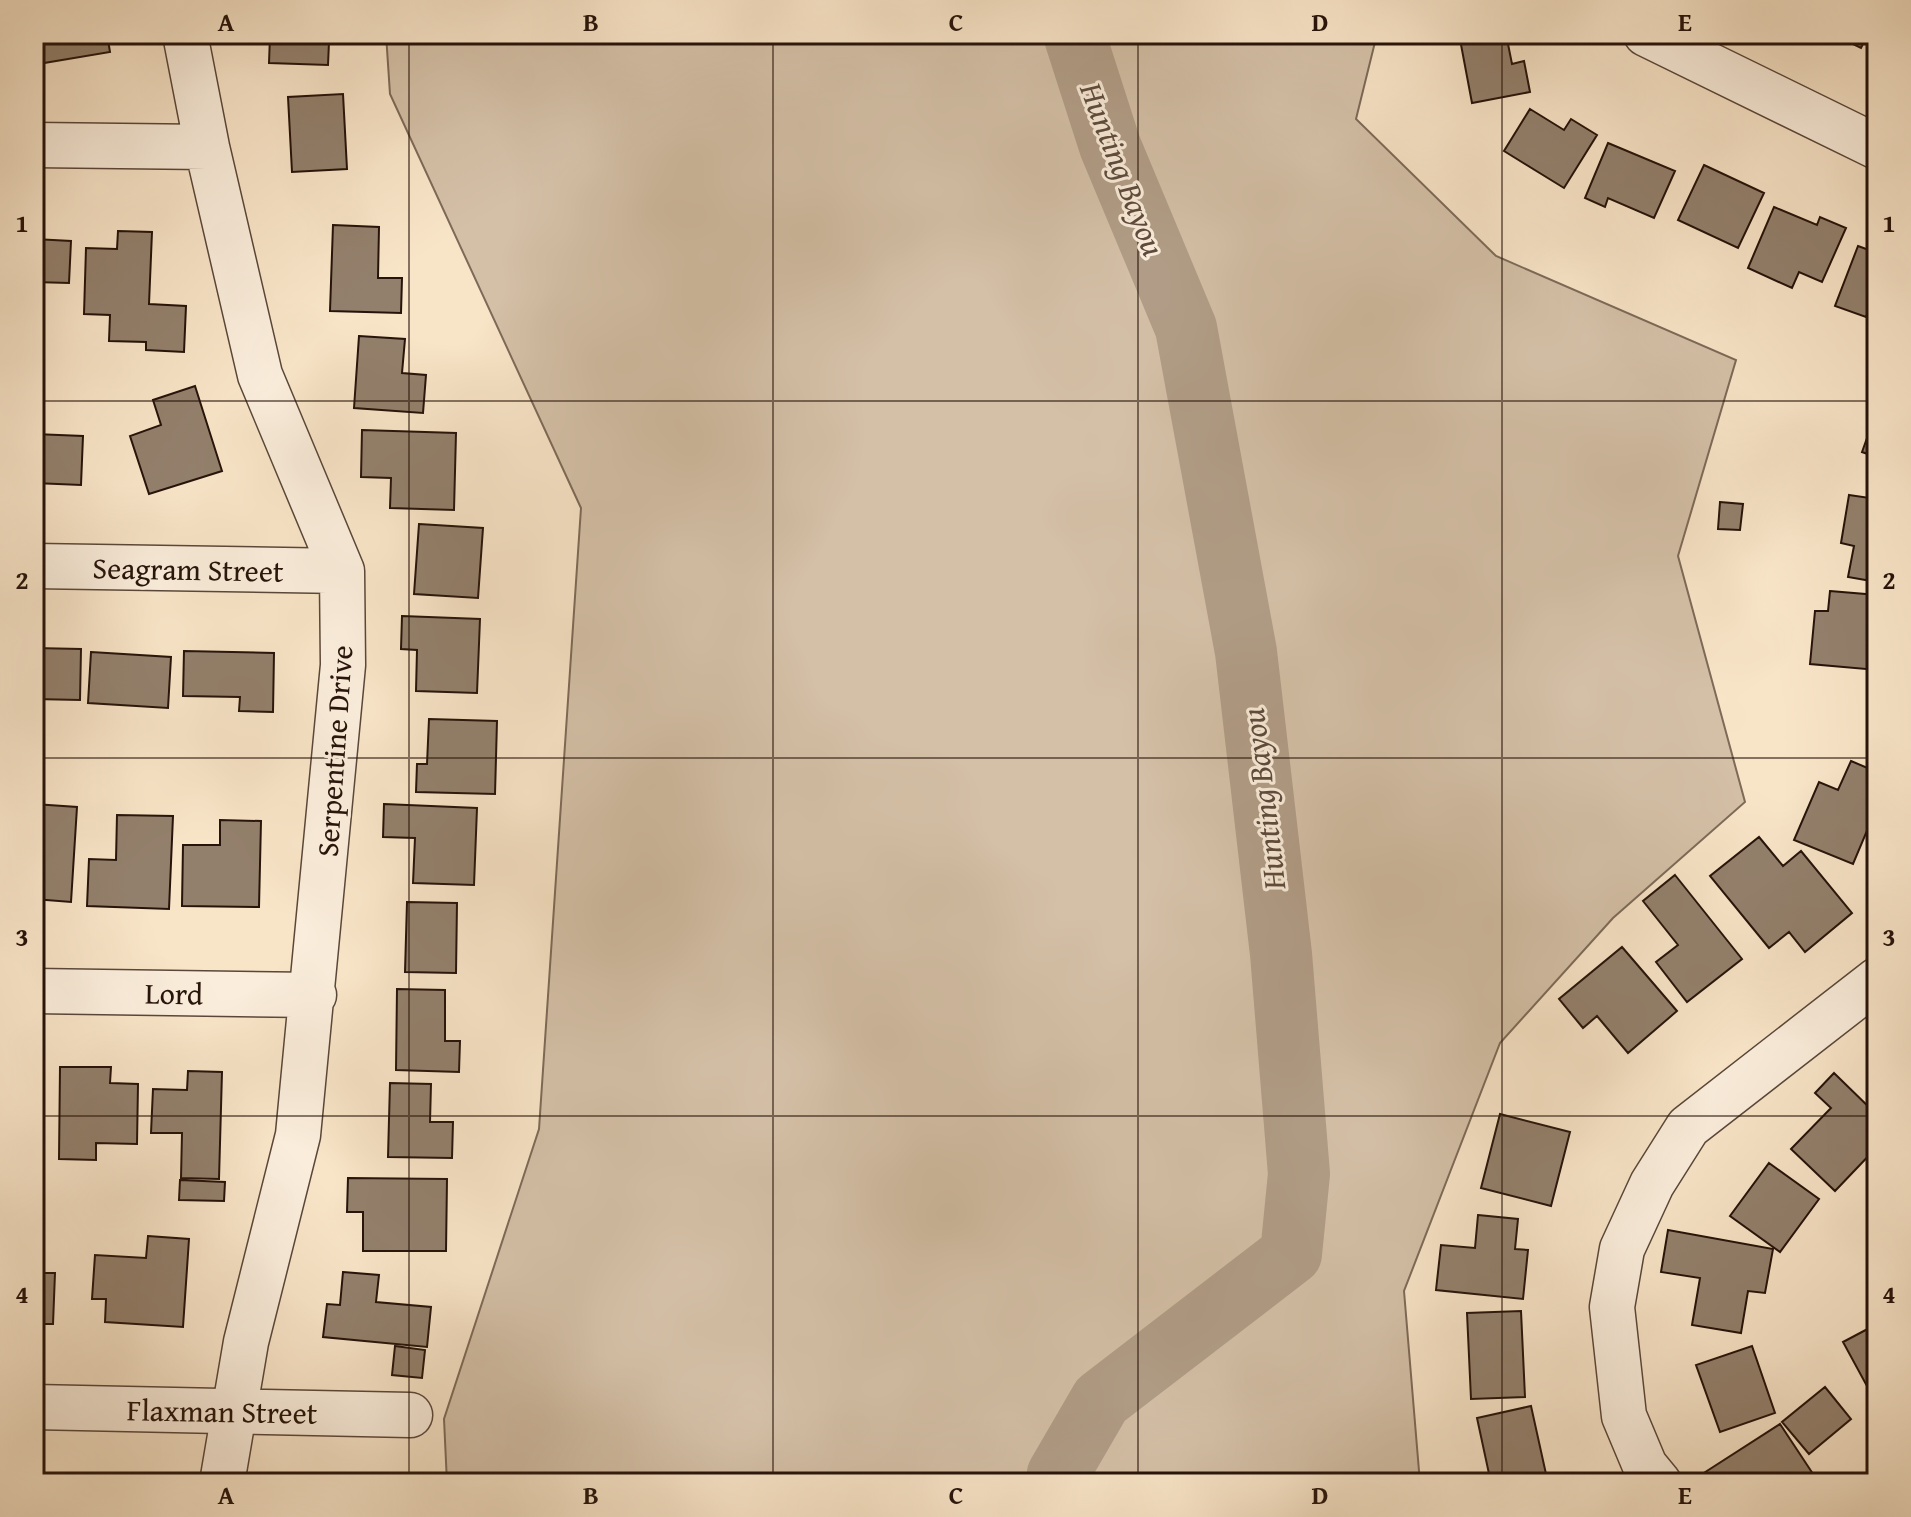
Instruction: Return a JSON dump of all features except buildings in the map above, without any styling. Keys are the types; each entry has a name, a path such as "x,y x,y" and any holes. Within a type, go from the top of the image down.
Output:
{"street":[{"name":"Serpentine Drive","path":"185,34 207,147 260,375 342,571 343,665 314,995 298,1135 246,1342 222,1483"},
{"path":"1646,34 1877,147"},
{"path":"34,145 207,147"},
{"name":"Seagram Street","path":"34,566 342,571"},
{"path":"1659,1483 1645,1466 1624,1416 1612,1307 1622,1249 1652,1184 1688,1127 1877,980"},
{"name":"Lord","path":"34,991 314,995"},
{"name":"Flaxman Street","path":"34,1407 410,1415"}],"shaded area":[{"path":"386,34 1377,34 1356,119 1496,256 1736,360 1678,556 1745,802 1613,918 1500,1043 1404,1291 1420,1483 447,1483 444,1419 539,1129 581,508 390,94"}],"waterway":[{"name":"Hunting Bayou","path":"1062,1483 1058,1474 1101,1400 1291,1254 1299,1174 1281,954 1246,652 1186,328 1110,146 1074,34"}]}
